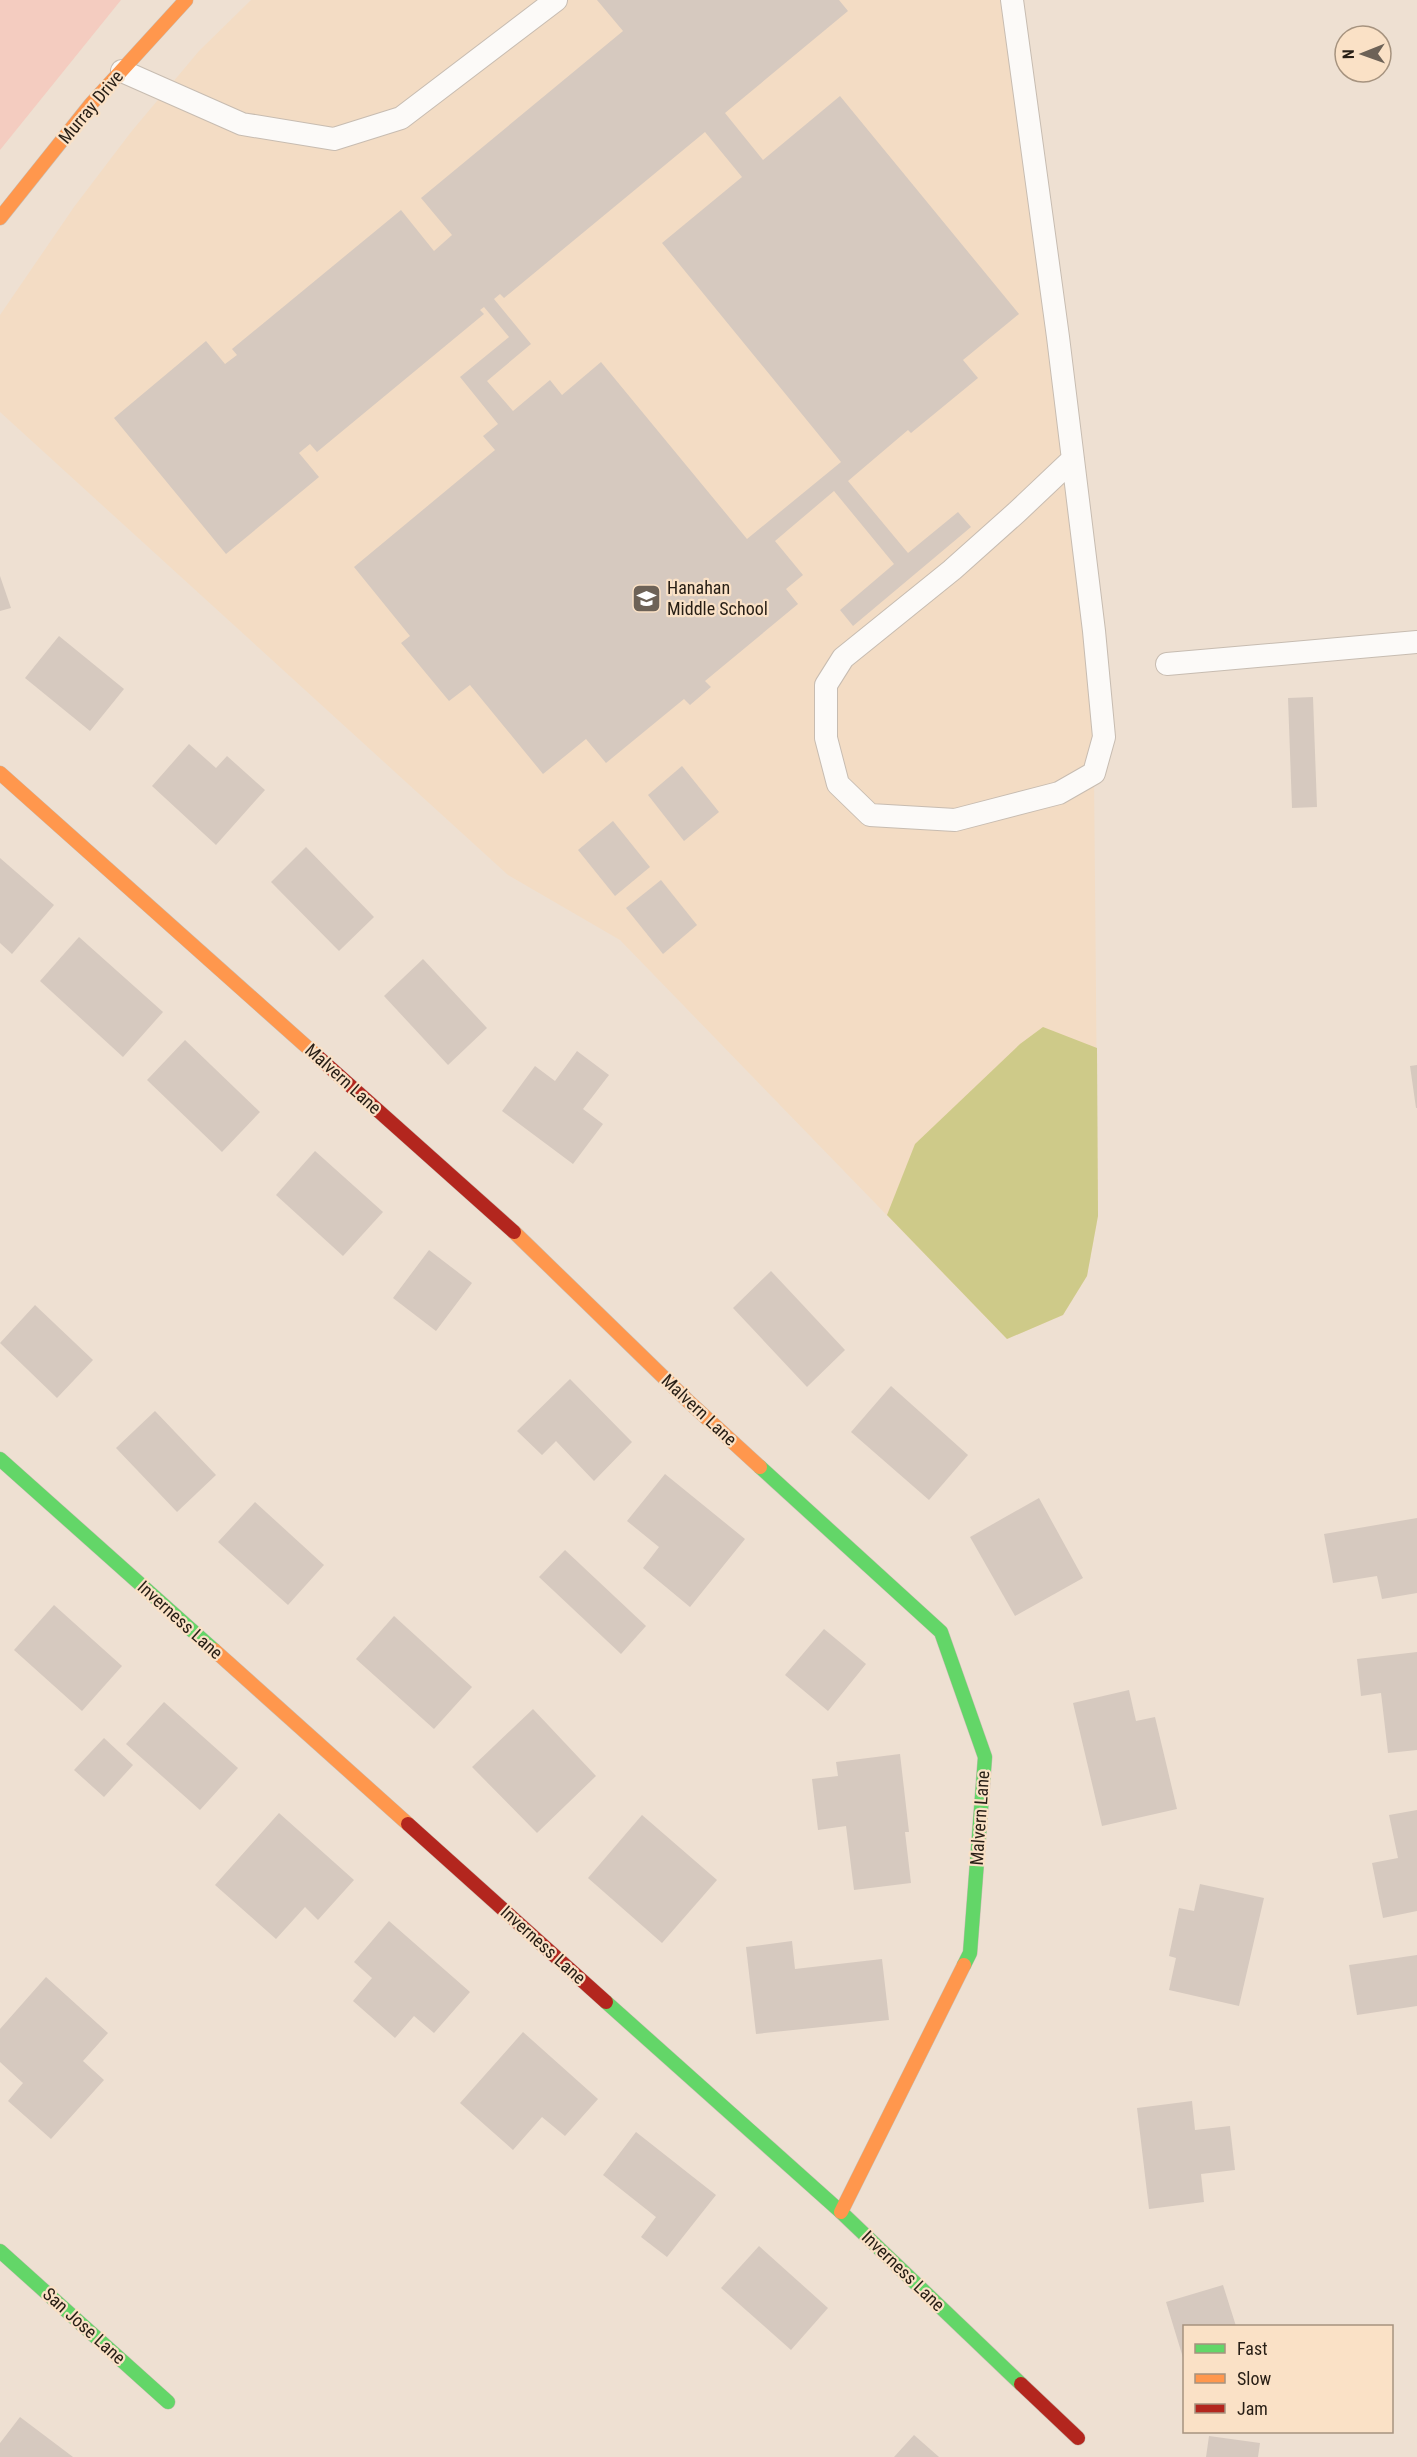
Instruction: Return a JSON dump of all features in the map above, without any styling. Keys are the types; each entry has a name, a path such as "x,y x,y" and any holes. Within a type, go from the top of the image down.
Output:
{"street":[{"name":"Murray Drive","path":"0,218 91,104 186,0"},
{"name":"Malvern Lane","path":"0,773 505,1223 688,1401 940,1632 985,1757 970,1953 841,2212"},
{"name":"Inverness Lane","path":"0,1459 841,2212 1078,2438"},
{"name":"San Jose Lane","path":"0,2251 168,2402"}],"lane":[{"path":"122,71 242,124 334,139 401,117 556,0"},
{"path":"1012,0 1073,459 1104,737 1094,773 1059,793 955,820 870,814 838,784 826,738 826,685 843,658 952,570 1073,459"},
{"path":"1167,664 1417,642"}],"shaded area":[{"path":"0,0 121,0 0,150"},
{"name":"Hanahan Middle School","path":"251,0 1012,0 1104,737 1094,773 1098,1216 1087,1276 1063,1315 1007,1339 620,940 508,875 0,412 0,315 74,207 131,132 199,51"},
{"path":"1043,1027 1097,1048 1098,1216 1087,1276 1063,1315 1007,1339 887,1215 915,1144 1020,1044"}],"building":[{"path":"597,0 839,0 848,11 725,113 763,160 840,96 1019,314 963,360 978,378 911,433 908,430 848,481 908,553 958,512 971,527 853,626 840,610 894,564 834,491 775,541 803,575 786,589 798,604 705,681 711,687 690,705 684,699 606,763 586,739 543,774 470,685 449,701 401,643 410,636 354,567 495,450 483,436 498,424 460,377 509,337 484,307 480,310 484,314 317,452 310,444 299,453 319,477 226,554 114,418 206,341 225,364 237,355 232,349 401,210 434,251 452,235 421,198 623,31","holes":["705,132 742,177 662,243 841,462 747,539 601,362 562,395 550,380 513,411 487,381 531,344 494,299 500,294 504,298"]},
{"path":"0,576 11,608 0,611"},
{"path":"59,636 124,689 90,731 25,678"},
{"path":"1313,697 1317,807 1292,808 1288,698"},
{"path":"189,744 216,768 227,756 265,790 216,845 152,786"},
{"path":"682,766 719,812 684,841 648,795"},
{"path":"613,821 650,867 615,896 578,850"},
{"path":"306,847 374,917 339,951 271,882"},
{"path":"0,858 54,905 12,954 0,943"},
{"path":"661,880 697,925 663,954 626,908"},
{"path":"79,937 163,1012 123,1057 40,981"},
{"path":"423,959 487,1028 448,1065 384,996"},
{"path":"185,1040 260,1112 222,1152 147,1080"},
{"path":"577,1051 609,1075 583,1109 603,1124 573,1164 502,1111 535,1066 555,1081"},
{"path":"1417,1065 1417,1108 1416,1108 1410,1066"},
{"path":"315,1151 383,1212 343,1256 276,1195"},
{"path":"429,1250 472,1283 436,1331 393,1298"},
{"path":"771,1271 845,1350 807,1387 733,1308"},
{"path":"35,1305 93,1360 57,1398 0,1343"},
{"path":"570,1379 632,1442 594,1481 556,1441 542,1455 517,1431"},
{"path":"891,1386 968,1455 929,1500 851,1432"},
{"path":"155,1411 216,1475 177,1512 116,1448"},
{"path":"665,1474 745,1539 690,1607 643,1568 659,1547 627,1521"},
{"path":"1039,1498 1083,1578 1015,1616 970,1537"},
{"path":"255,1502 324,1565 288,1605 218,1542"},
{"path":"1417,1518 1417,1593 1382,1599 1377,1576 1333,1583 1324,1534"},
{"path":"565,1550 646,1626 621,1654 539,1577"},
{"path":"54,1605 122,1666 82,1711 14,1650"},
{"path":"394,1616 472,1687 434,1729 356,1659"},
{"path":"824,1629 866,1664 828,1711 785,1675"},
{"path":"1417,1652 1417,1750 1388,1753 1381,1693 1361,1696 1357,1659"},
{"path":"1129,1690 1136,1721 1155,1717 1177,1809 1102,1826 1073,1703"},
{"path":"164,1702 238,1768 200,1810 126,1744"},
{"path":"533,1709 596,1776 537,1833 472,1767"},
{"path":"104,1738 133,1765 104,1797 74,1770"},
{"path":"900,1754 909,1832 905,1832 911,1883 854,1890 846,1826 818,1830 812,1779 838,1776 836,1762"},
{"path":"1417,1810 1417,1911 1383,1918 1372,1863 1398,1858 1389,1815"},
{"path":"279,1813 354,1880 318,1920 305,1907 276,1939 215,1885"},
{"path":"642,1815 717,1880 662,1943 588,1878"},
{"path":"1200,1884 1264,1898 1239,2006 1169,1990 1176,1958 1169,1956 1179,1908 1194,1911"},
{"path":"389,1921 470,1992 434,2033 414,2016 395,2038 353,2001 372,1978 354,1962"},
{"path":"792,1941 795,1969 882,1959 889,2020 756,2034 746,1947"},
{"path":"1417,1955 1417,2006 1357,2015 1349,1965"},
{"path":"46,1977 108,2033 83,2061 104,2080 51,2139 8,2101 23,2083 0,2062 0,2029"},
{"path":"523,2032 598,2099 565,2136 542,2117 513,2150 460,2103"},
{"path":"1192,2101 1195,2130 1230,2126 1235,2170 1201,2174 1204,2202 1149,2209 1137,2108"},
{"path":"636,2132 716,2195 667,2257 641,2237 656,2217 603,2175"},
{"path":"759,2246 828,2308 791,2350 721,2288"},
{"path":"1223,2285 1236,2325 1183,2325 1183,2358 1166,2302"},
{"path":"20,2417 73,2457 0,2457 0,2443"},
{"path":"914,2435 939,2457 894,2457"},
{"path":"1209,2436 1260,2443 1258,2457 1206,2457"}],"traffic: fast":[{"path":"0,1459 214,1650"},
{"path":"760,1467 941,1632 985,1757 970,1953 964,1965"},
{"path":"606,2002 841,2212 1021,2384"},
{"path":"0,2251 168,2402"}],"traffic: slow":[{"path":"0,218 91,104 186,0"},
{"path":"0,773 317,1056"},
{"path":"514,1232 688,1401 760,1467"},
{"path":"214,1650 408,1824"},
{"path":"841,2212 964,1965"}],"traffic: jam":[{"path":"317,1056 514,1232"},
{"path":"408,1824 606,2002"},
{"path":"1021,2384 1078,2438"}],"place":[{"name":"Hanahan Middle School","path":"646,598"}]}
